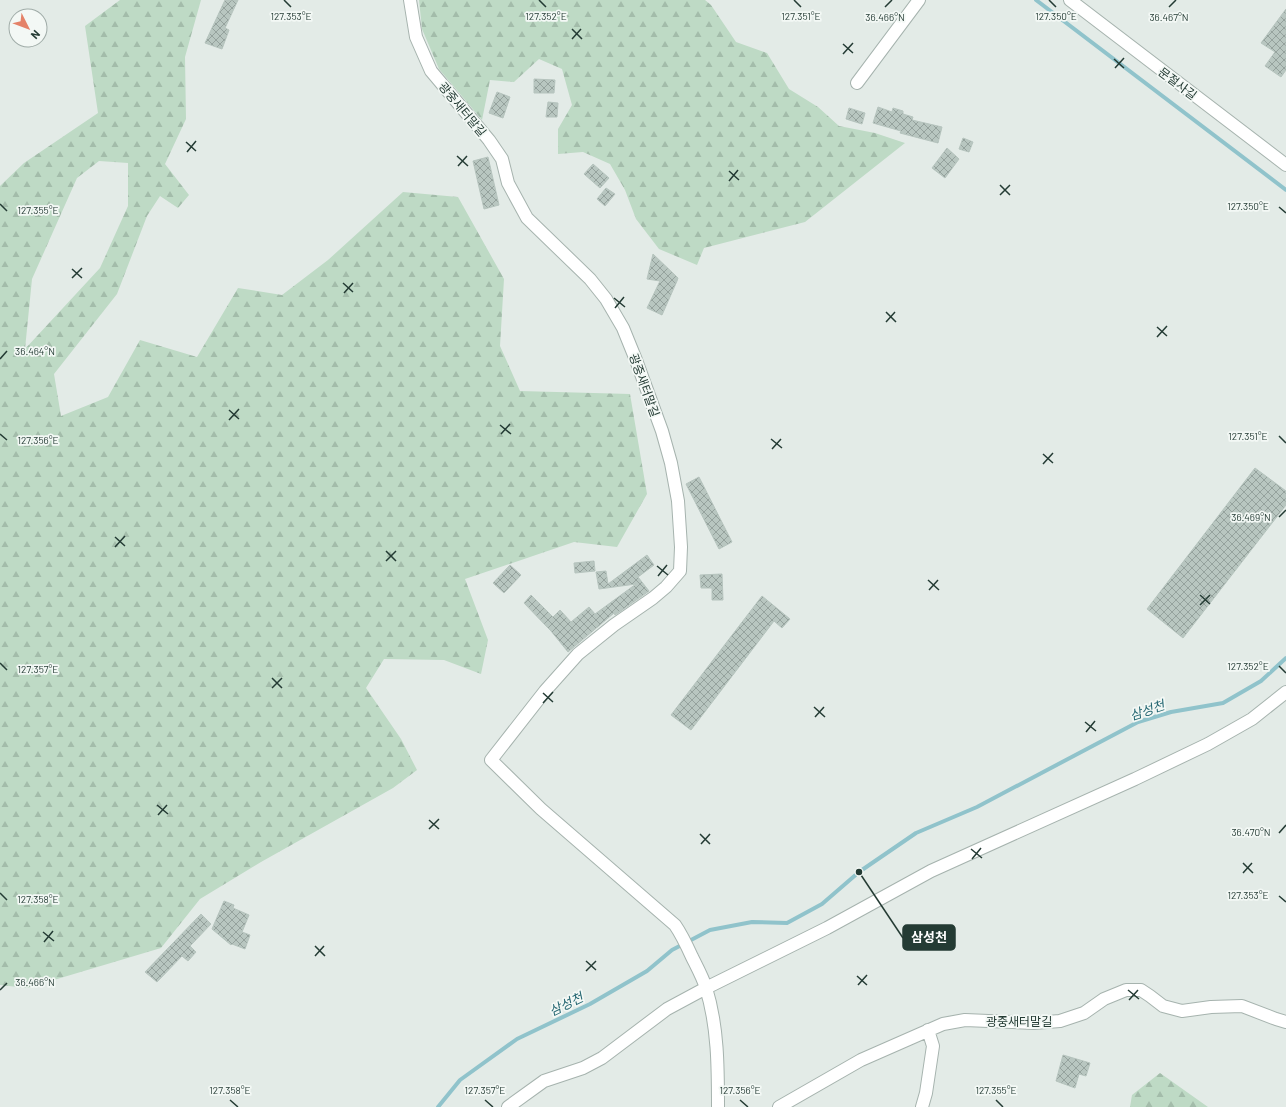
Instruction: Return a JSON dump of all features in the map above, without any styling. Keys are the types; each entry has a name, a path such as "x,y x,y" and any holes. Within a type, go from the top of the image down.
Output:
{"street":[{"name":"광중새터말길","path":"410,0 416,37 431,71 489,140 502,160 508,183 527,218 590,279 606,299 623,328 662,431 671,463 678,502 681,547 680,571 666,587 653,598 614,625 578,654 545,691 491,760 541,809 675,925 682,934 706,988"},
{"path":"857,82 919,0"},
{"name":"문절사길","path":"1070,0 1286,165"},
{"path":"508,1107 544,1081 583,1068 602,1058 667,1009 706,988 828,928 932,872 1208,744 1252,719 1286,692"},
{"path":"706,988 715,1030 718,1070 718,1107"},
{"name":"광중새터말길","path":"779,1107 861,1060 943,1024 965,1020 1034,1023 1060,1021 1084,1013 1104,999 1126,990 1141,990 1163,1006 1182,1011 1211,1007 1242,1006 1286,1022"},
{"path":"922,1107 926,1093 933,1046 928,1030"}],"green space":[{"path":"120,0 201,0 185,57 186,119 165,164 189,195 178,208 160,196 147,216 117,294 54,374 61,416 108,397 140,340 197,357 238,288 282,295 328,260 403,192 458,197 504,279 500,346 520,391 630,394 647,494 617,547 574,542 465,579 488,640 481,674 444,660 384,659 366,688 401,739 417,770 393,788 261,862 200,899 161,948 27,988 0,985 0,186 24,163 98,113 85,26","holes":["99,161 128,163 128,206 100,268 25,349 32,279 77,178"]},
{"path":"419,0 705,0 711,5 736,42 767,53 789,89 818,107 839,126 875,133 905,143 805,222 704,248 697,265 659,249 636,219 625,190 610,164 583,152 558,154 558,129 572,105 562,69 539,59 514,82 490,80 482,120 439,69 422,29"},
{"path":"1160,1073 1208,1107 1130,1107 1132,1095"}],"building":[{"path":"225,0 238,0 225,28 229,30 222,49 205,43"},
{"path":"1286,9 1286,70 1281,77 1265,66 1275,52 1261,43"},
{"path":"534,79 555,80 554,93 534,93"},
{"path":"497,92 510,97 503,118 489,113"},
{"path":"548,102 558,103 557,117 546,117"},
{"path":"878,107 892,112 893,108 903,111 903,114 913,117 912,120 942,127 938,143 900,133 901,131 873,123"},
{"path":"849,108 865,113 862,124 846,119"},
{"path":"963,138 973,142 969,152 959,149"},
{"path":"947,148 959,159 945,178 932,168"},
{"path":"488,157 499,205 484,209 473,161"},
{"path":"593,164 609,178 600,188 584,174"},
{"path":"606,188 615,194 605,206 597,199"},
{"path":"653,254 678,278 662,315 647,308 660,281 647,279"},
{"path":"1255,468 1286,491 1286,505 1183,638 1147,609"},
{"path":"699,477 732,542 719,549 686,484"},
{"path":"647,555 654,565 638,577 649,591 615,615 614,613 568,652 551,631 524,603 531,595 553,617 560,610 571,622 589,607 595,614 636,584 599,589 596,572 606,571 608,584"},
{"path":"594,561 595,571 575,573 574,563"},
{"path":"510,565 521,575 504,593 493,583"},
{"path":"722,574 723,600 712,600 712,588 701,588 700,575"},
{"path":"762,596 790,619 782,628 774,621 691,730 671,715"},
{"path":"224,901 234,905 233,908 249,915 242,932 250,935 245,949 232,944 231,945 212,929"},
{"path":"201,914 211,924 190,946 196,952 188,961 182,956 157,982 145,972"},
{"path":"1063,1055 1090,1063 1086,1076 1079,1074 1075,1088 1056,1081"}],"waterway":[{"path":"1036,0 1286,190"},
{"name":"삼성천","path":"438,1107 460,1080 517,1039 590,1004 647,971 672,950 710,930 752,922 787,923 822,904 859,872 916,833 977,807 1138,722 1171,712 1223,703 1261,681 1286,658"}],"place":[{"name":"삼성천","path":"859,872"}]}
